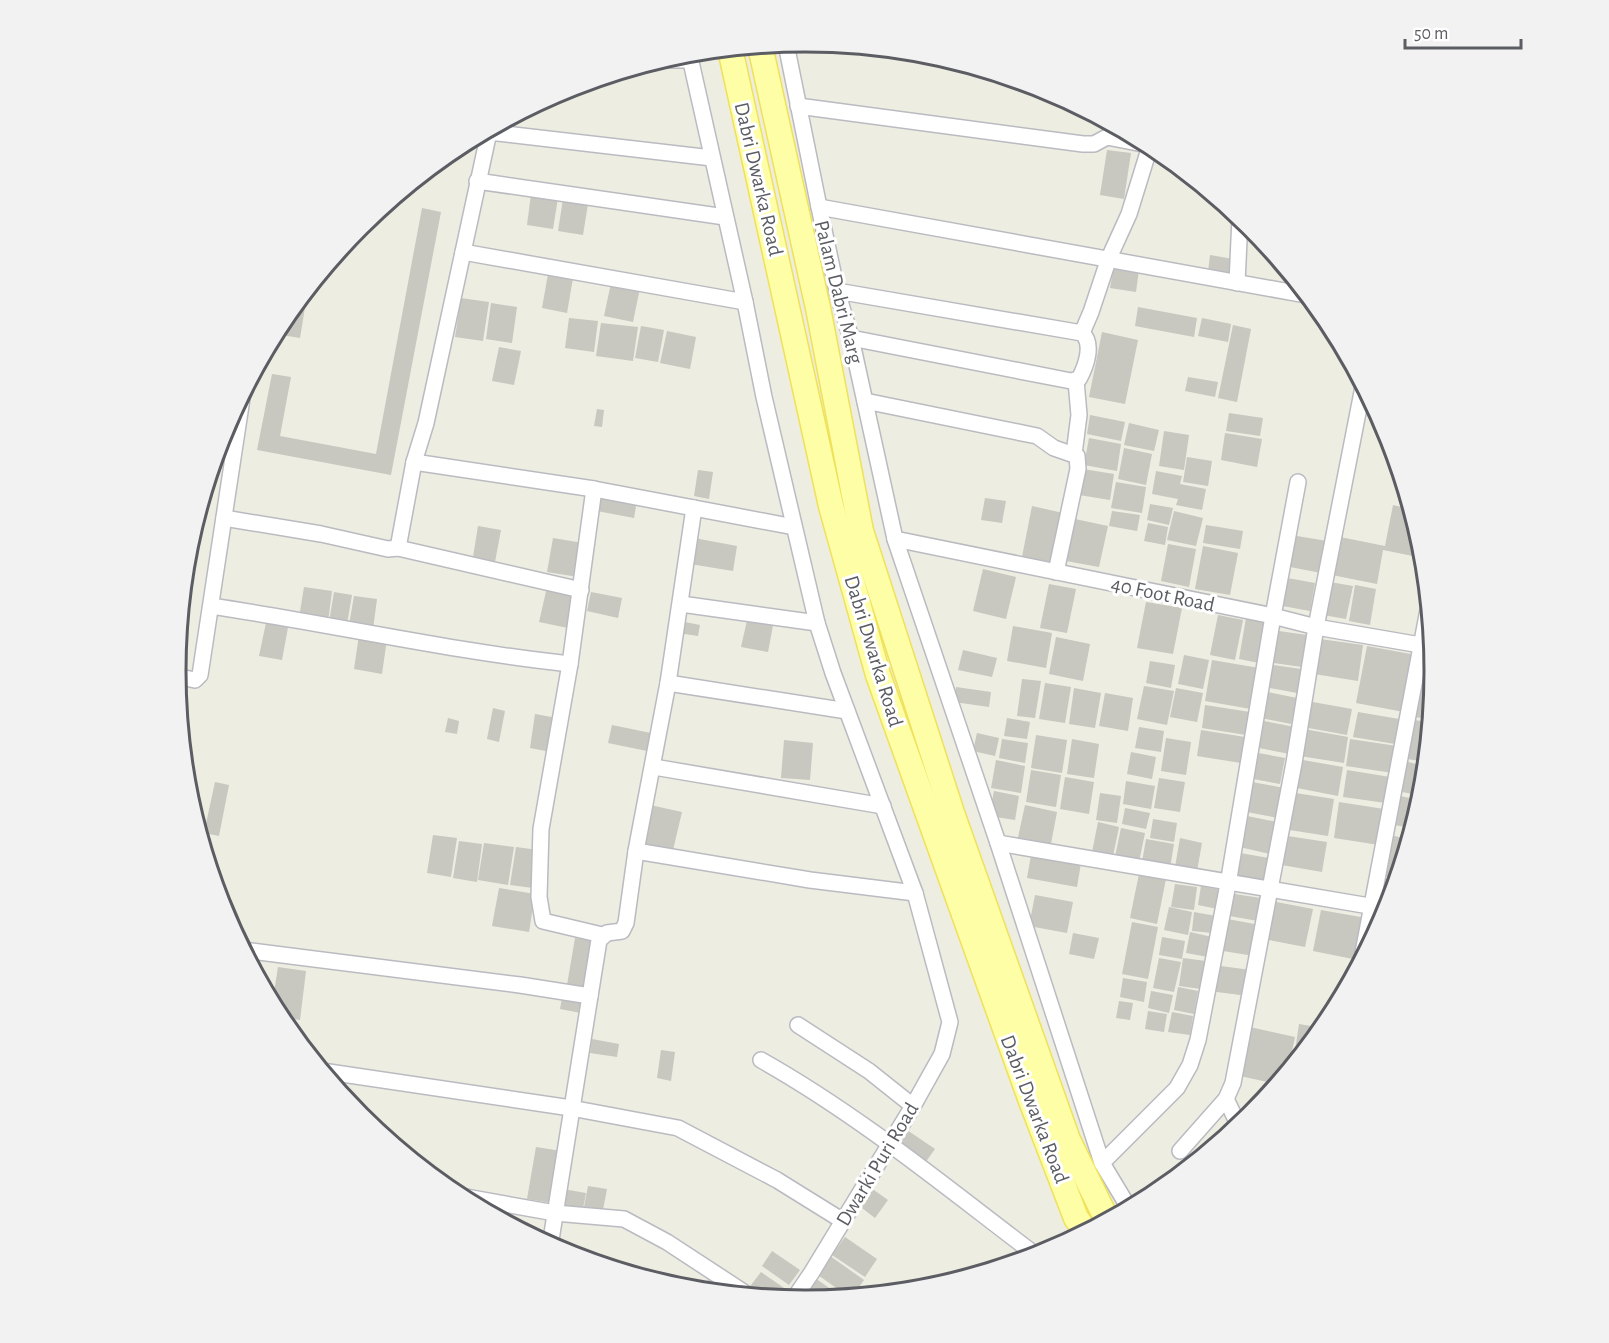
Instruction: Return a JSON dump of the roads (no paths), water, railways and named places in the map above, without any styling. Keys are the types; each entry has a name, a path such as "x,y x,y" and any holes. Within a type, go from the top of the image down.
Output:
{"main road":[{"name":"Dabri Dwarka Road","path":"762,54 818,308 861,531 952,813 1064,1129 1104,1213"},
{"name":"Dabri Dwarka Road","path":"732,57 831,506 878,675 1031,1101 1076,1218 1081,1225"}],"street":[{"name":"Palam Dabri Marg","path":"788,53 837,291 851,338 895,539 998,843 1102,1162 1125,1201"},
{"path":"636,850 810,880 915,893 847,711 817,623 764,397 691,63"},
{"path":"798,106 1083,144 1094,144 1107,137 1121,140"},
{"path":"500,132 712,158"},
{"path":"398,548 414,462 426,423 486,141"},
{"path":"1082,333 1109,258 1129,214 1146,156"},
{"path":"477,182 725,217"},
{"path":"819,207 1294,293"},
{"path":"1237,283 1239,231"},
{"path":"463,252 745,302"},
{"path":"837,291 1082,333 1088,340 1089,347 1083,371 1076,381 1079,415 1074,454"},
{"path":"851,338 1076,381"},
{"path":"1180,1151 1226,1099 1233,1083 1294,763 1316,627 1361,399"},
{"path":"865,401 1037,436 1054,448 1074,454 1078,459 1078,469 1056,572"},
{"path":"185,678 195,680 200,675 238,423"},
{"path":"414,462 594,489 794,527"},
{"path":"1102,1162 1177,1088 1190,1065 1198,1040 1228,884 1298,482"},
{"path":"594,489 570,664 541,829 540,911 543,921 602,935 622,931 625,928 636,850 654,767 681,604 694,508"},
{"path":"224,518 321,534 388,549 398,548 581,590"},
{"name":"40 Foot Road","path":"895,539 1273,616 1316,627 1423,645"},
{"path":"681,604 817,623"},
{"path":"211,606 406,639 461,651 570,664"},
{"path":"1367,929 1424,662"},
{"path":"668,683 847,711"},
{"path":"654,767 883,806"},
{"path":"998,843 1269,891 1376,907"},
{"name":"Dwarki Puri Road","path":"800,1290 890,1145 942,1054 950,1022 915,893"},
{"path":"552,1236 599,940 602,935"},
{"path":"252,951 590,996"},
{"path":"798,1025 869,1071 913,1106"},
{"path":"761,1060 828,1100 1027,1248"},
{"path":"333,1073 572,1108 678,1128 777,1180 843,1221"},
{"path":"1226,1099 1234,1116"},
{"path":"483,1200 555,1213 624,1219 666,1242 734,1286"}]}
